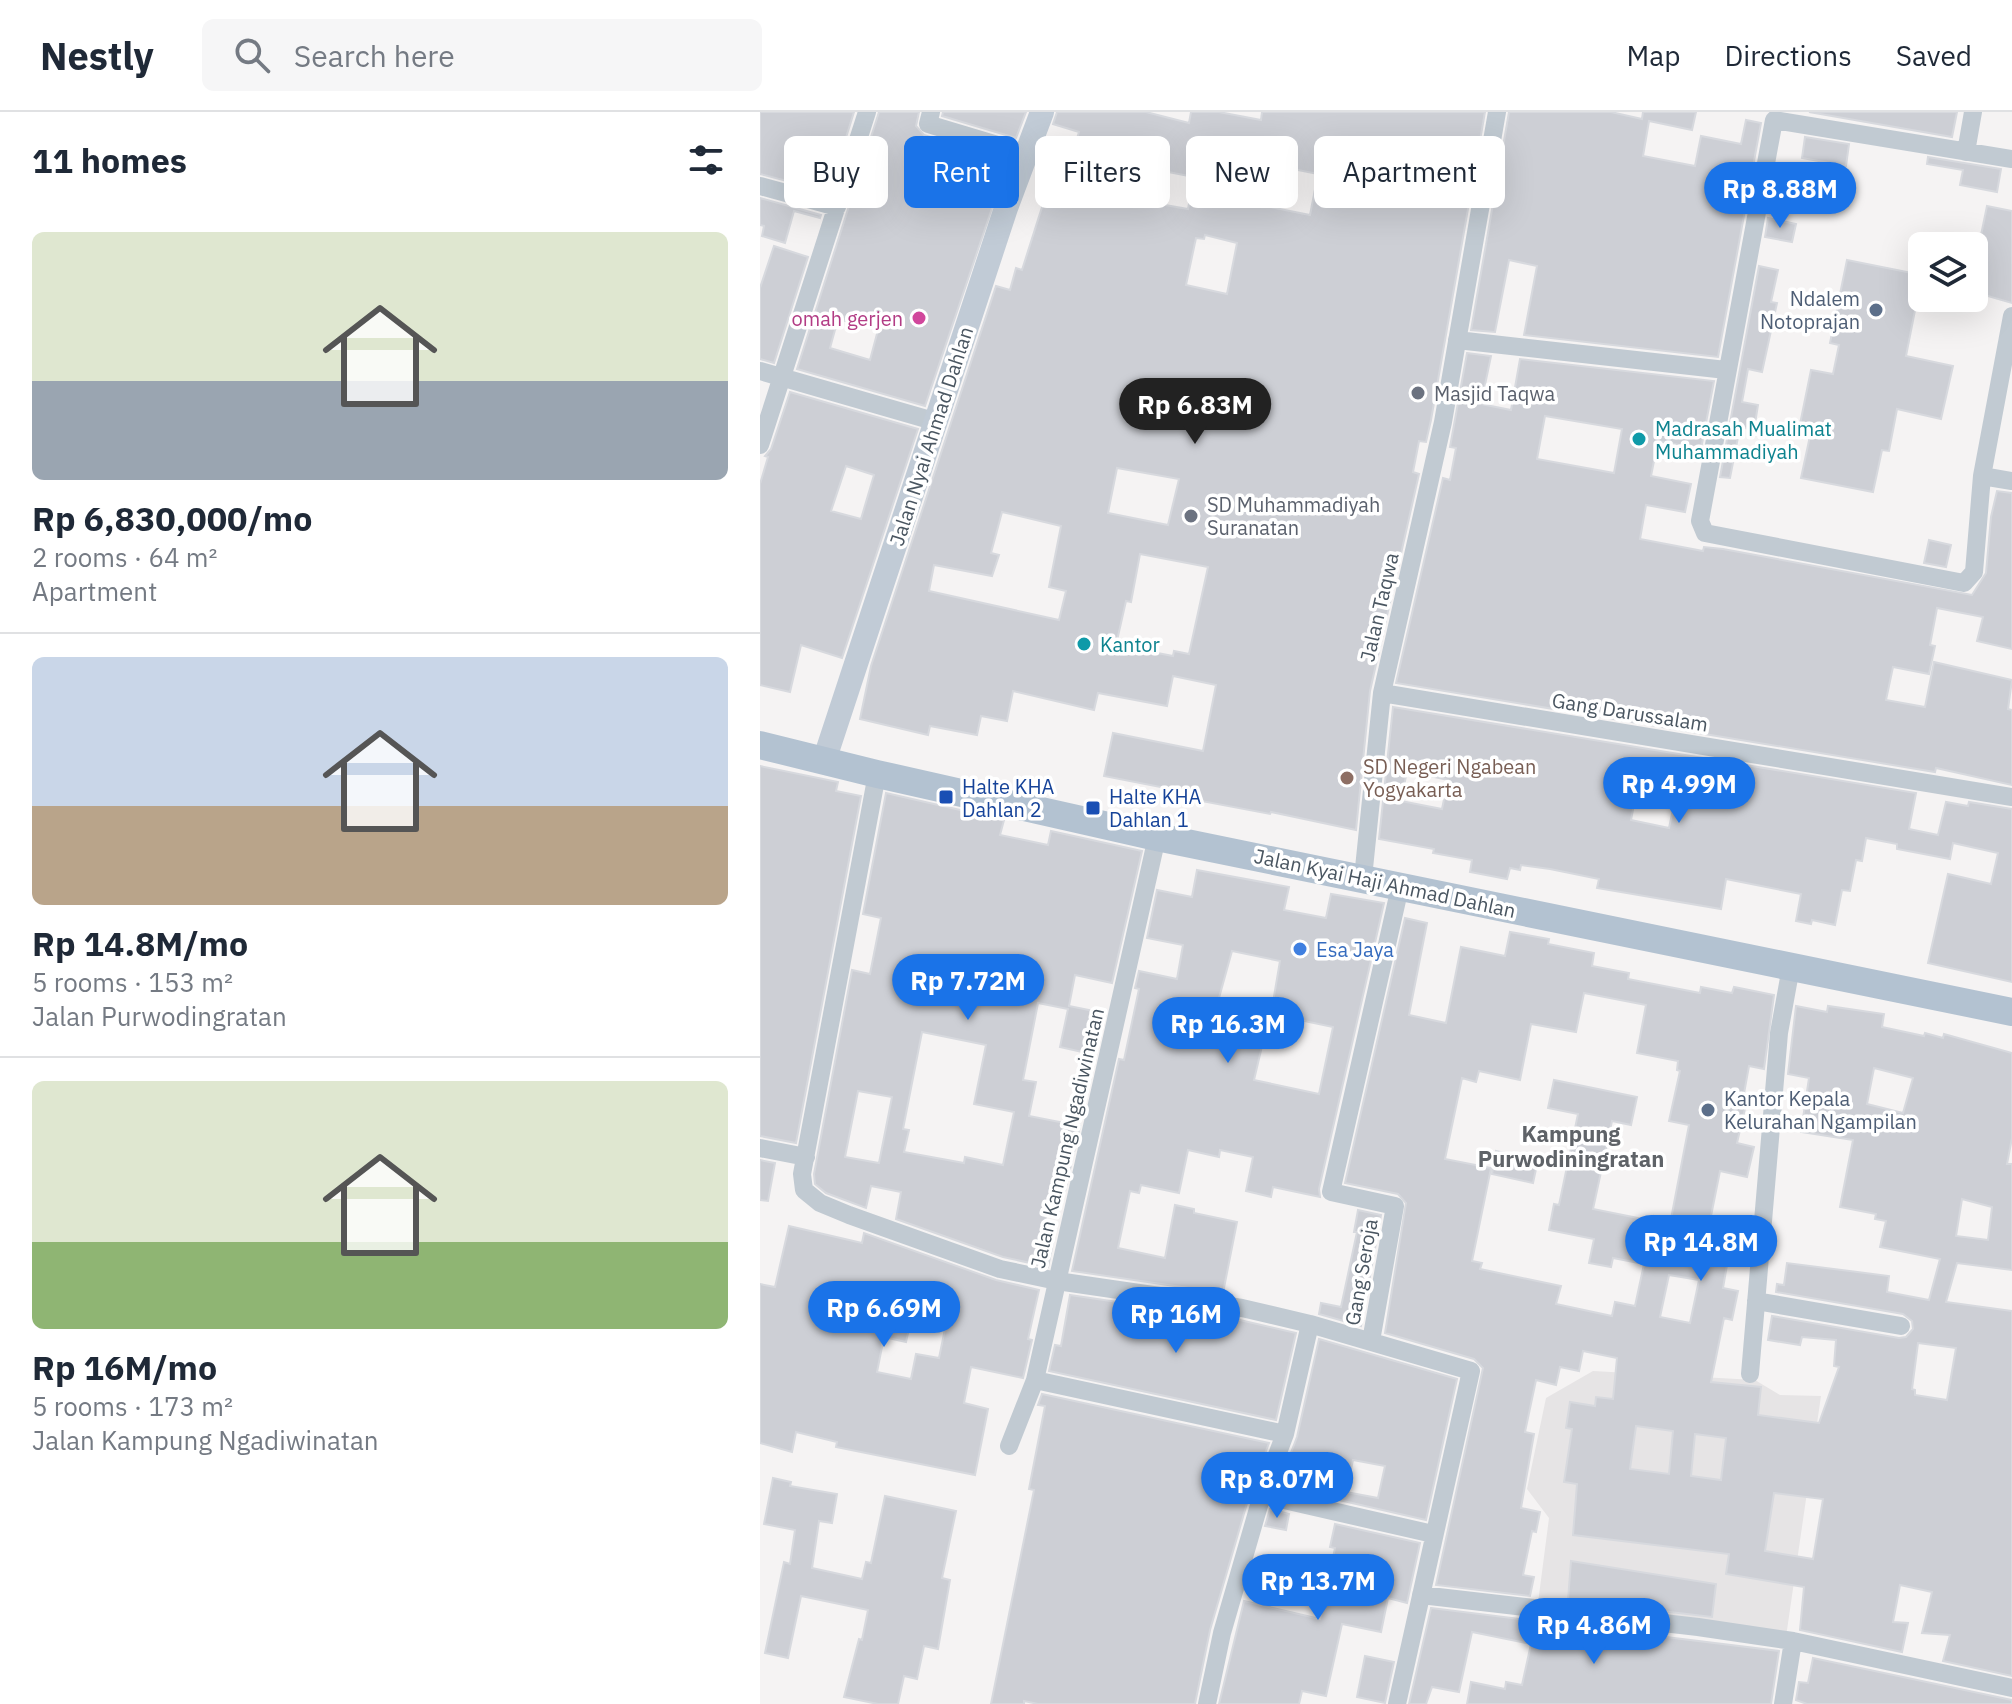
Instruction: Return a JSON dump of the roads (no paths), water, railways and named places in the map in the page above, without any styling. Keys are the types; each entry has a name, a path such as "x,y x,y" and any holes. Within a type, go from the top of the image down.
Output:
{"main road":[{"name":"Jalan Kyai Haji Ahmad Dahlan","path":"760,745 1157,837 2012,1012"}],"street":[{"path":"859,136 867,112"},
{"path":"931,112 928,124 1027,154"},
{"name":"Jalan Nyai Ahmad Dahlan","path":"824,761 1006,208 1042,112"},
{"name":"Jalan Taqwa","path":"1363,878 1382,693 1443,422 1497,112"},
{"path":"1966,152 1973,112"},
{"path":"2012,159 1774,120 1700,521 1705,533 1964,583 1974,572 1982,476 2012,316"},
{"path":"760,186 784,193"},
{"path":"760,445 837,208"},
{"path":"1457,340 1726,370"},
{"path":"760,371 937,422"},
{"path":"1982,476 2012,481"},
{"name":"Gang Darussalam","path":"1382,693 2012,797"},
{"path":"877,774 802,1174 804,1190 820,1203 975,1262 1057,1281 1242,1308 1310,1324 1471,1371 1397,1704"},
{"name":"Jalan Kampung Ngadiwinatan","path":"1009,1446 1035,1380 1157,837"},
{"name":"Gang Seroja","path":"1371,1341 1395,1206 1331,1192 1400,887"},
{"path":"1750,1374 1779,1033 1791,967"},
{"path":"760,1148 806,1157"},
{"path":"1756,1301 1901,1326"},
{"path":"1207,1704 1222,1633 1261,1497 1285,1434 1310,1324"},
{"path":"1035,1380 1285,1434"},
{"path":"1261,1497 1264,1494 1433,1534"},
{"path":"1421,1595 1793,1641 2012,1688"},
{"path":"1783,1704 1793,1641"}],"place":[{"name":"Ndalem Notoprajan","path":"1876,310"},
{"name":"omah gerjen","path":"919,318"},
{"name":"Masjid Taqwa","path":"1418,393"},
{"name":"Madrasah Mualimat Muhammadiyah","path":"1639,439"},
{"name":"SD Muhammadiyah Suranatan","path":"1191,516"},
{"name":"Kantor","path":"1084,644"},
{"name":"SD Negeri Ngabean Yogyakarta","path":"1347,778"},
{"name":"Halte KHA Dahlan 2","path":"946,797"},
{"name":"Halte KHA Dahlan 1","path":"1093,808"},
{"name":"Esa Jaya","path":"1300,949"},
{"name":"Kantor Kepala Kelurahan Ngampilan","path":"1708,1110"}],"district":[{"name":"Kampung Purwodiningratan","path":"1571,1146"}]}
